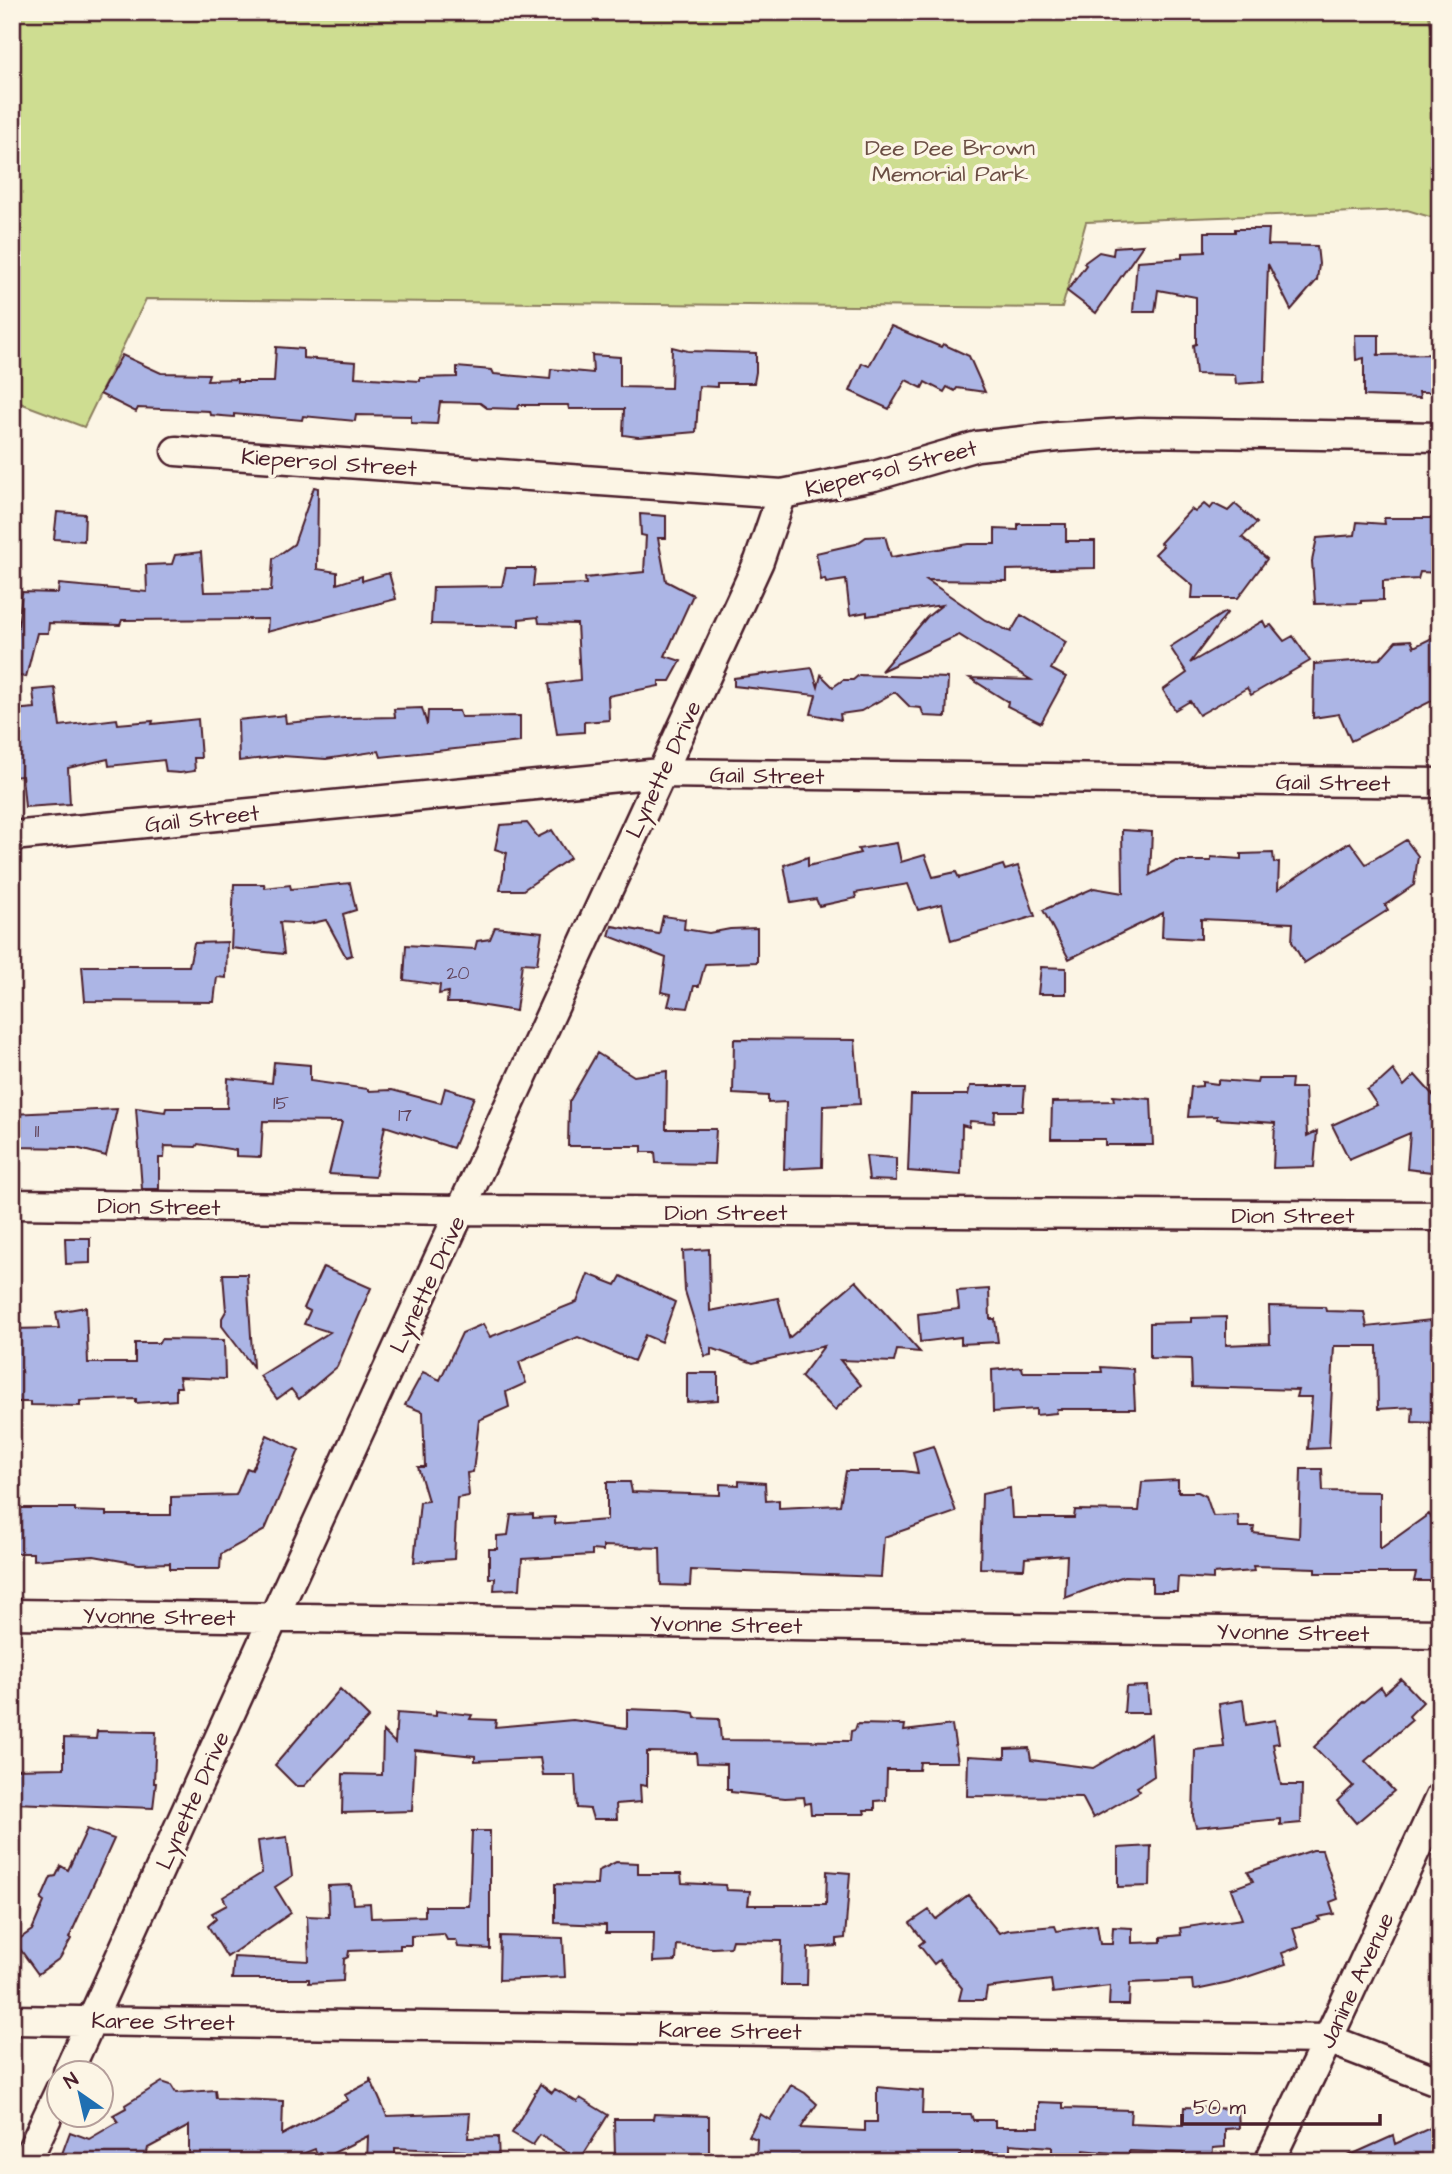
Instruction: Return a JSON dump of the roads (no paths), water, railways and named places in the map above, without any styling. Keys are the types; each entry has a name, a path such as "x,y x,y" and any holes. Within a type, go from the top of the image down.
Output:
{"street":[{"name":"Kiepersol Street","path":"176,451 782,494 874,476 976,446 1058,437 1140,432 1440,437"},
{"name":"Lynette Drive","path":"75,2058 274,1617 759,561 782,494"},
{"name":"Gail Street","path":"12,836 660,773 1440,783"},
{"name":"Dion Street","path":"12,1204 461,1210 1440,1216"},
{"name":"Yvonne Street","path":"12,1614 1440,1634"},
{"name":"Janine Avenue","path":"1269,2162 1440,1797"},
{"name":"Karee Street","path":"12,2020 1328,2039 1440,2082"},
{"path":"26,2162 46,2120"}],"park label":[{"name":"Dee Dee Brown Memorial Park","path":"950,160"}]}
